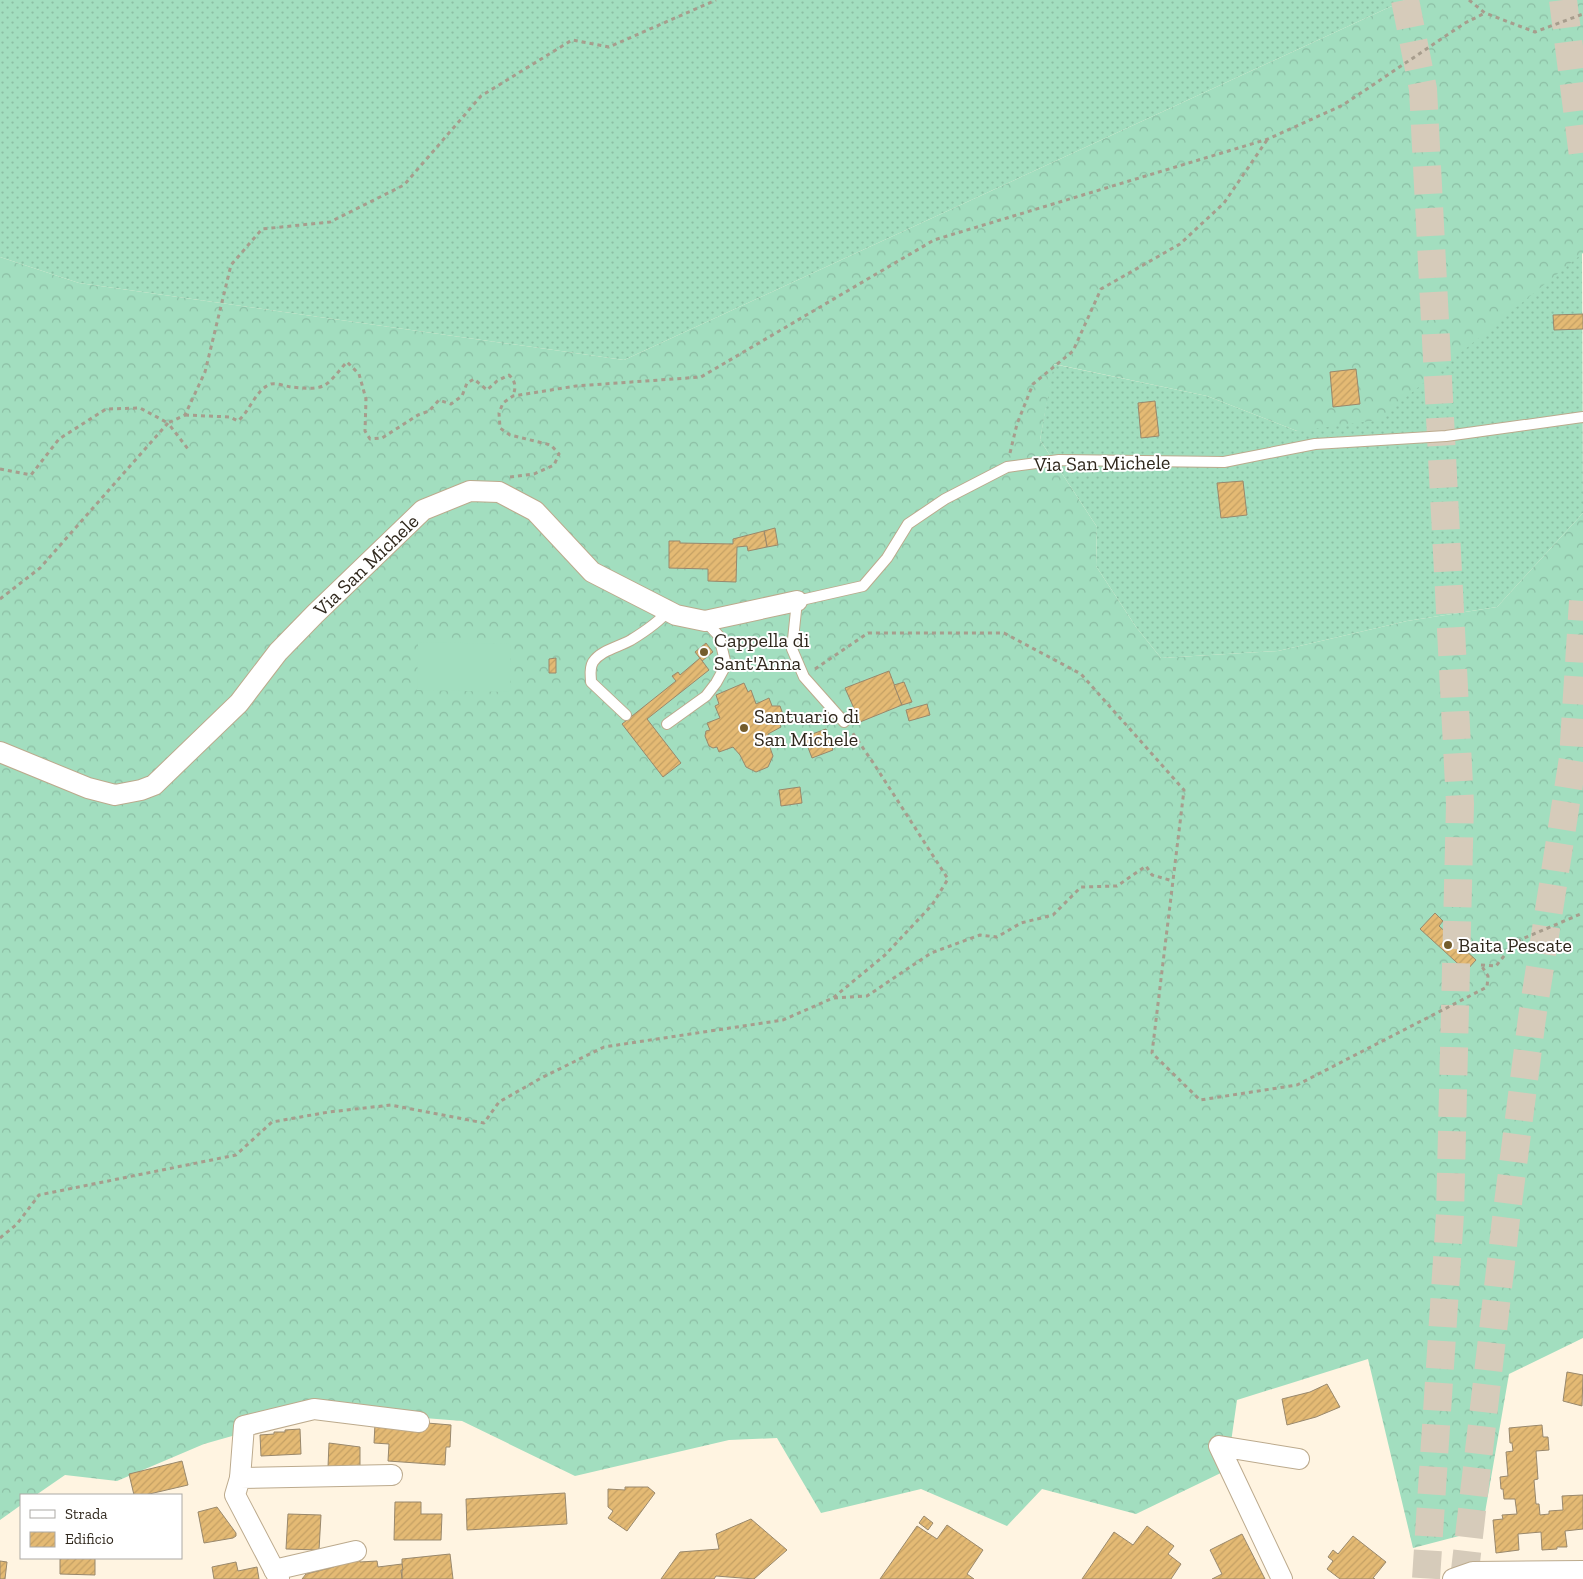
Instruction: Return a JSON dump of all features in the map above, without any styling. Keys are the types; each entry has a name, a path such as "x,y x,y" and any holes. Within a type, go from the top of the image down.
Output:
{"street":[{"name":"Via San Michele","path":"0,752 88,788 115,795 141,790 154,785 239,703 278,652 314,614 423,510 470,491 499,492 536,511 592,572 676,615 705,620 797,602"},
{"path":"356,1550 277,1574 234,1495 240,1478 244,1426 314,1409 419,1422"},
{"path":"1282,1579 1219,1446 1299,1459"},
{"path":"240,1478 392,1475"},
{"path":"1453,1579 1473,1572 1583,1571"}],"lane":[{"name":"Via San Michele","path":"797,602 863,586 887,558 908,524 945,499 1007,467 1059,460 1224,462 1315,444 1446,436 1583,417"},
{"path":"797,602 792,649 804,677 844,722"},
{"path":"626,715 591,682 590,670 594,661 605,652 630,640 660,620 668,611"},
{"path":"667,724 706,696 726,665 719,636 705,620"}],"path":[{"path":"185,415 205,372 231,265 262,229 330,222 404,185 481,96 572,40 609,47 716,0"},
{"path":"1469,0 1486,14 1535,32 1583,14"},
{"path":"499,492 502,480 514,476 534,474 554,465 559,454 551,445 510,435 500,428 499,413 503,403 513,396 576,386 701,377 934,240 1268,139 1343,105 1465,23 1486,14"},
{"path":"1007,467 1017,424 1033,384 1073,351 1101,289 1180,244 1224,203 1268,139"},
{"path":"0,599 40,568 168,423 185,415 230,417 238,421 244,416 261,390 273,384 304,389 325,385 347,362 359,374 366,399 365,431 370,439 382,438 418,415 429,411 439,400 451,404 462,396 467,383 474,379 487,390 497,381 509,375 514,381 516,388 513,396"},
{"path":"0,469 31,475 59,439 106,409 140,408 168,423 188,449"},
{"path":"804,677 868,633 1004,633 1081,674 1184,790 1152,1053 1200,1100 1297,1085 1486,987 1488,976 1481,965 1496,966 1515,942 1583,913"},
{"path":"0,1238 17,1224 39,1195 236,1155 272,1122 329,1112 391,1105 484,1123 499,1102 543,1077 604,1047 783,1020 834,998 885,955 932,905 948,879 874,764 844,722"},
{"path":"834,998 867,996 931,953 980,935 997,937 1021,924 1053,915 1081,887 1117,886 1146,866 1152,875 1173,881"}],"green space":[{"path":"0,0 1405,0 624,360 79,283 0,257"},
{"path":"1405,0 1583,0 1583,253 1378,420 1297,431 1207,396 1054,364 1040,440 1097,527 1096,566 1136,627 1161,658 1278,651 1407,621 1497,607 1583,513 1583,1338 1509,1374 1482,1530 1413,1548 1368,1359 1237,1400 1227,1470 1136,1514 1042,1489 1007,1526 921,1489 821,1513 777,1438 729,1440 575,1476 462,1421 324,1410 204,1444 117,1481 65,1475 37,1494 20,1494 20,1506 0,1520 0,257 79,283 624,360"},
{"path":"1582,252 1583,513 1497,607 1407,621 1278,651 1161,658 1136,627 1096,566 1097,527 1040,440 1053,364 1207,396 1297,431"},
{"path":"418,642 511,644 510,692 417,690"}],"building":[{"path":"1583,314 1583,329 1554,330 1553,315"},
{"path":"1356,369 1360,404 1333,407 1330,372"},
{"path":"1155,401 1159,436 1141,438 1138,403"},
{"path":"1243,481 1247,515 1221,518 1217,483"},
{"path":"775,528 778,545 767,547 764,531"},
{"path":"764,531 767,547 748,551 747,546 737,547 736,582 708,581 708,569 669,568 669,541 733,544 733,539"},
{"name":"Cappella di Sant'Anna","path":"706,643 713,652 702,661 695,652"},
{"path":"556,658 556,673 549,673 549,659"},
{"path":"700,658 709,670 647,719 681,763 663,777 622,724 676,681 672,676 678,672 680,675"},
{"path":"889,671 902,705 860,722 845,688"},
{"path":"904,682 912,702 902,705 894,685"},
{"name":"Santuario di San Michele","path":"744,683 748,692 751,690 756,704 769,698 772,706 780,706 784,717 779,722 781,727 768,734 768,742 773,756 768,767 756,772 746,767 740,755 733,747 719,752 717,747 709,746 705,736 706,731 710,730 707,723 720,718 715,706 719,704 716,695"},
{"path":"927,704 930,715 909,721 906,710"},
{"path":"826,729 833,750 812,758 804,737"},
{"path":"800,787 802,803 781,806 779,790"},
{"name":"Baita Pescate","path":"1435,913 1443,921 1439,926 1476,960 1466,971 1420,929"},
{"path":"1567,1372 1583,1375 1582,1406 1563,1401"},
{"path":"1327,1384 1340,1407 1316,1417 1287,1425 1282,1399 1310,1392"},
{"path":"427,1423 451,1425 450,1447 446,1447 445,1465 388,1461 389,1444 374,1443 375,1424"},
{"path":"1542,1425 1543,1437 1548,1437 1549,1450 1536,1451 1538,1479 1534,1480 1536,1504 1539,1504 1540,1515 1549,1514 1549,1511 1563,1510 1562,1496 1583,1495 1583,1529 1565,1531 1567,1547 1542,1550 1541,1532 1518,1534 1519,1550 1496,1553 1493,1520 1503,1519 1502,1515 1517,1514 1515,1499 1504,1499 1503,1489 1501,1489 1500,1477 1508,1476 1506,1452 1513,1451 1512,1443 1510,1443 1509,1428"},
{"path":"300,1429 301,1454 261,1456 260,1435"},
{"path":"329,1443 360,1447 360,1468 328,1467"},
{"path":"182,1461 188,1485 149,1494 134,1494 129,1474"},
{"path":"625,1487 648,1487 655,1493 627,1531 608,1518 613,1511 608,1507 608,1489 625,1490"},
{"path":"565,1493 567,1524 467,1530 466,1499"},
{"path":"395,1502 421,1502 421,1514 442,1514 441,1540 394,1540"},
{"path":"217,1507 236,1533 236,1536 204,1543 198,1512"},
{"path":"288,1514 321,1515 319,1550 286,1549"},
{"path":"924,1516 933,1523 928,1530 919,1523"},
{"path":"751,1519 787,1550 754,1579 716,1576 714,1579 661,1579 680,1552 719,1549 716,1534"},
{"path":"947,1525 983,1550 967,1574 974,1579 880,1579 917,1526 937,1539"},
{"path":"1147,1526 1174,1546 1168,1554 1181,1564 1171,1579 1082,1579 1114,1532 1133,1545"},
{"path":"1242,1534 1265,1579 1212,1579 1222,1574 1210,1550"},
{"path":"1353,1536 1386,1562 1373,1578 1375,1579 1340,1579 1327,1569 1333,1561 1328,1557 1333,1550 1338,1554"},
{"path":"450,1554 453,1579 402,1579 402,1559"},
{"path":"60,1559 95,1559 95,1575 60,1574"},
{"path":"359,1559 360,1562 377,1561 378,1567 402,1564 402,1579 302,1579 306,1574 334,1567 334,1564"},
{"path":"0,1561 7,1562 5,1579 0,1579"},
{"path":"236,1562 238,1571 257,1567 259,1579 214,1579 212,1567"}],"tunnel":[{"path":"1405,0 1423,89 1460,804 1450,1214 1426,1579"},
{"path":"1563,0 1583,156"},
{"path":"1464,1579 1506,1219 1532,1018 1573,758 1583,601"}],"place":[{"name":"Cappella di Sant'Anna","path":"704,652"},
{"name":"Santuario di San Michele","path":"744,728"},
{"name":"Baita Pescate","path":"1448,945"}]}
